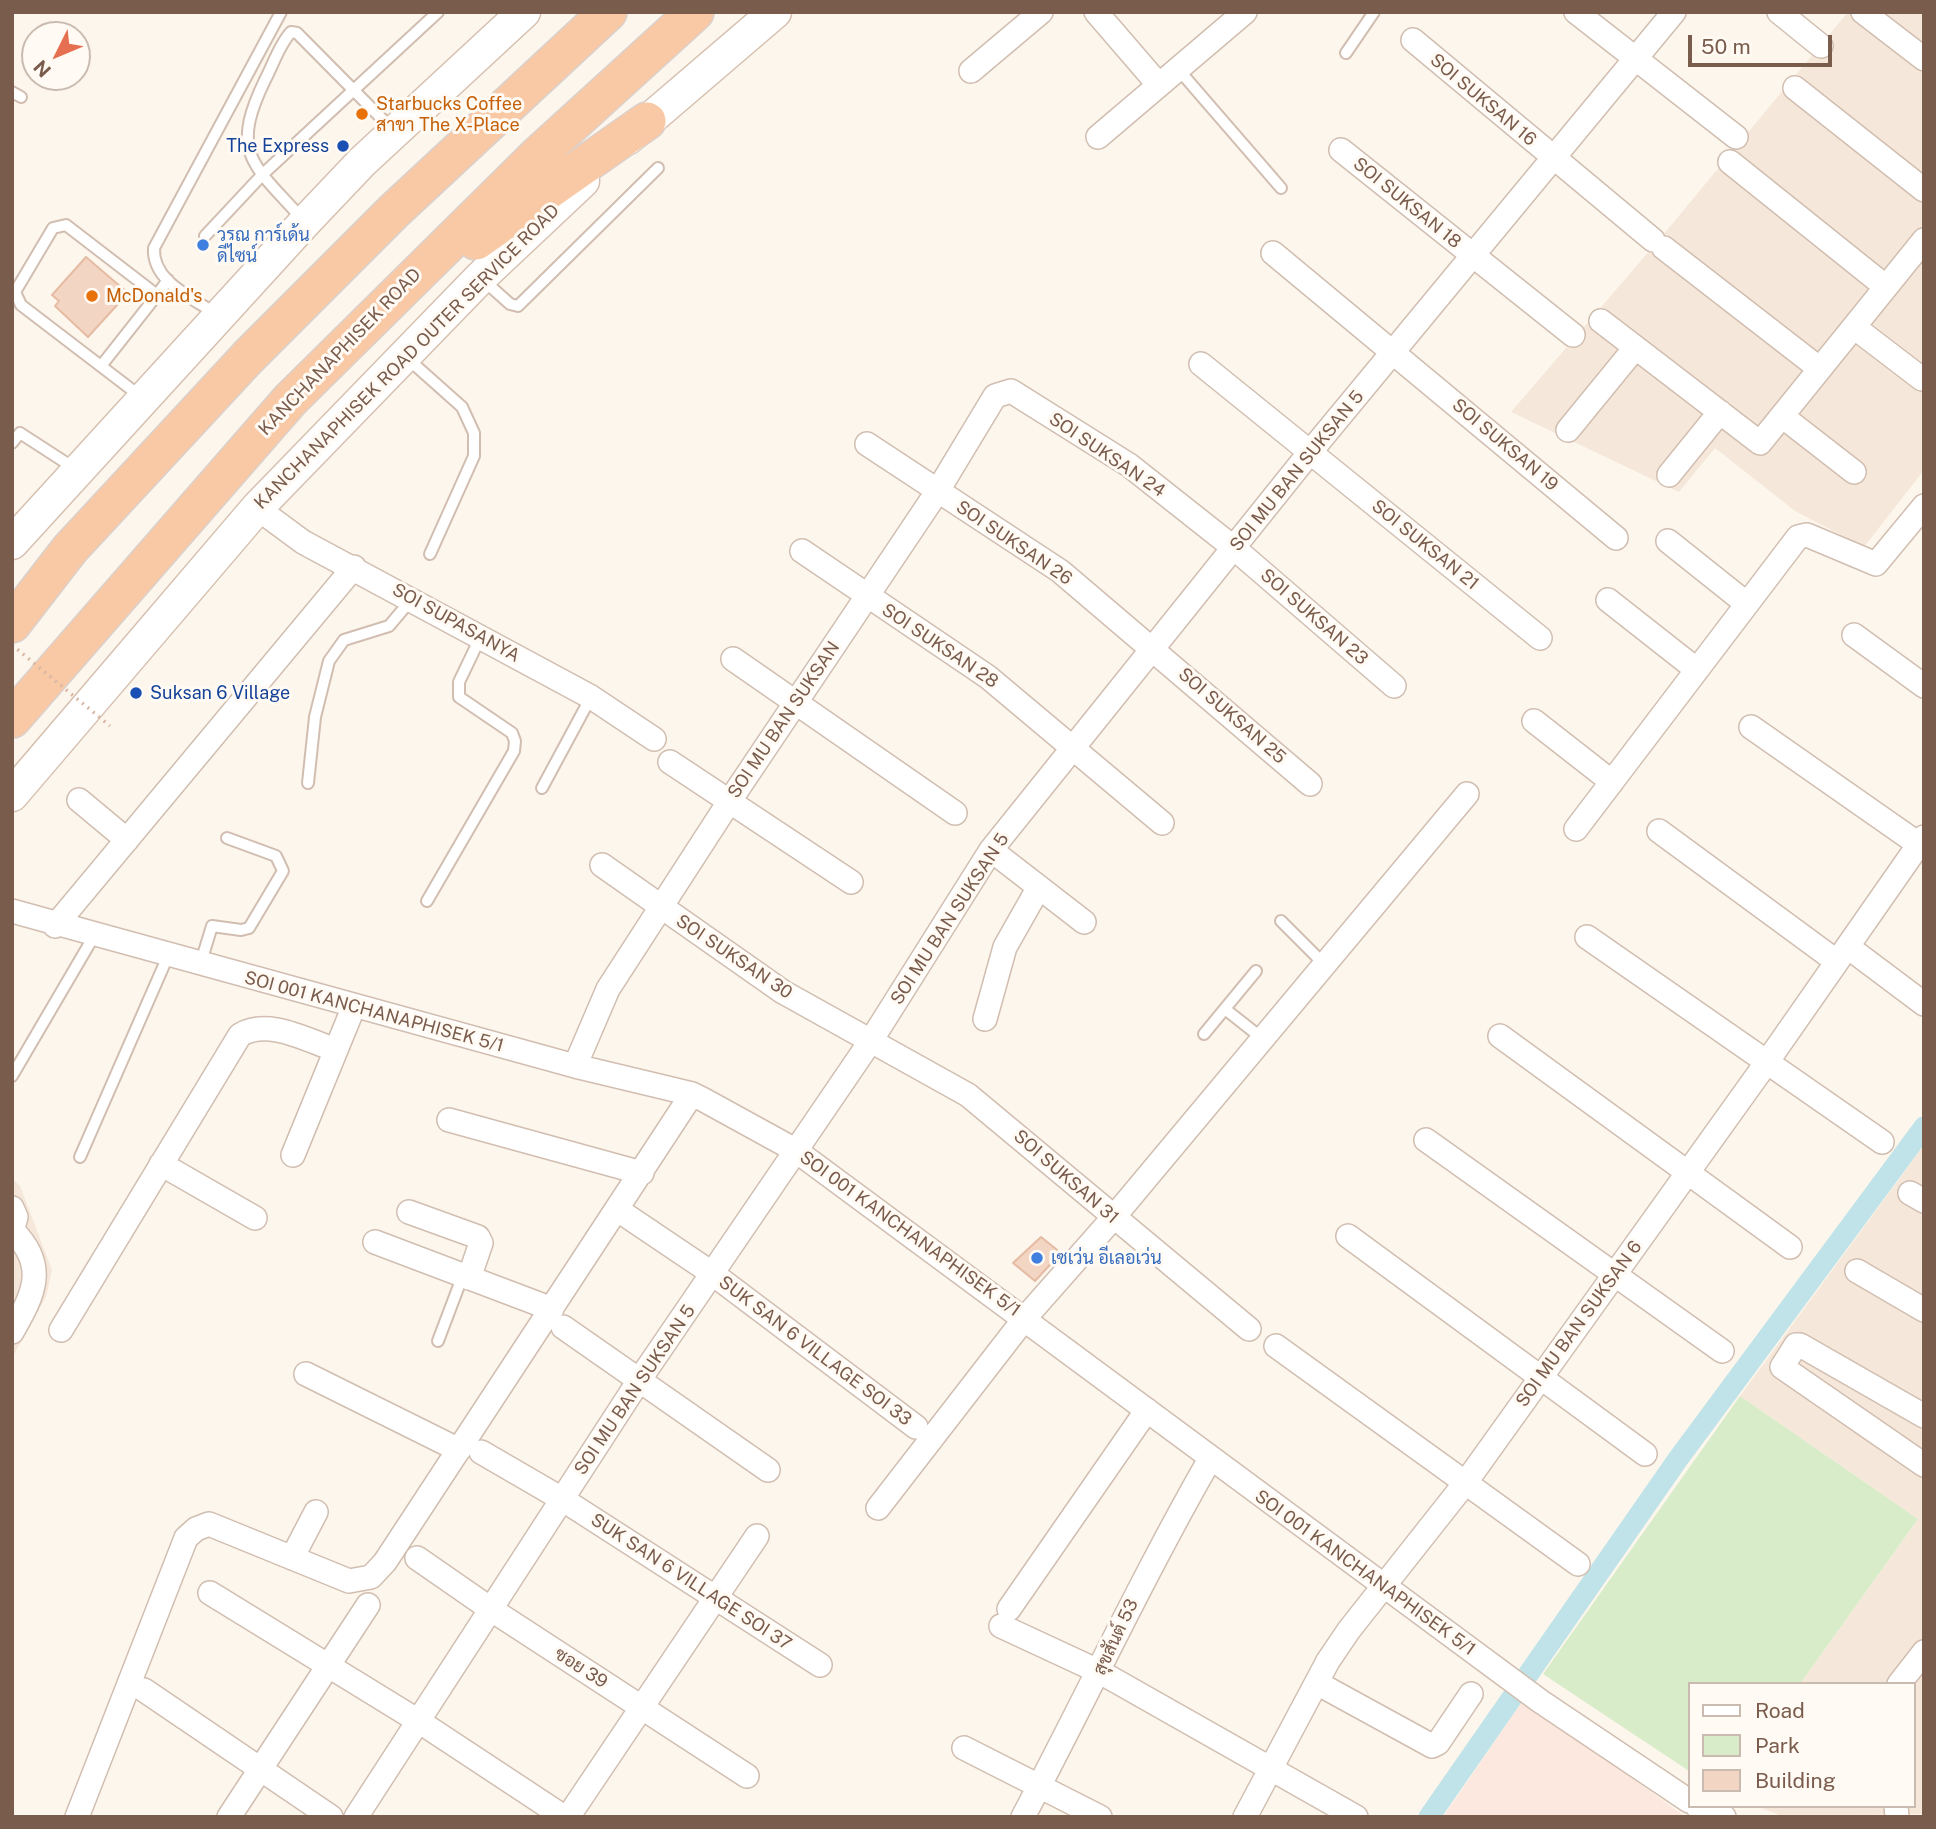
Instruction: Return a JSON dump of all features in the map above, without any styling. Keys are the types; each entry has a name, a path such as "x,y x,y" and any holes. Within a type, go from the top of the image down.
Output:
{"highway":[{"name":"KANCHANAPHISEK ROAD","path":"12,719 281,410 538,155 695,12"},
{"path":"12,604 70,549 248,357 394,211 603,15"},
{"path":"376,313 646,121"},
{"path":"12,624 70,549"}],"main road":[{"path":"12,543 217,315 305,222 395,132 524,12"},
{"name":"KANCHANAPHISEK ROAD OUTER SERVICE ROAD","path":"12,795 257,508 404,355 481,277 646,121 775,12"}],"street":[{"path":"971,71 1041,12"},
{"path":"1096,12 1158,83"},
{"path":"1098,137 1244,12"},
{"path":"1576,12 1735,137"},
{"name":"SOI MU BAN SUKSAN 5","path":"356,1817 640,1379 873,1039 990,850 1155,649 1311,451 1674,12"},
{"path":"1779,12 1821,46"},
{"path":"1863,12 1924,59"},
{"name":"SOI SUKSAN 16","path":"1413,40 1554,160 1820,369"},
{"path":"1795,88 1924,190"},
{"name":"SOI SUKSAN 18","path":"1341,150 1573,335"},
{"path":"1730,162 1886,287"},
{"path":"1601,321 1760,443 1886,287 1922,247"},
{"name":"SOI SUKSAN 19","path":"1273,253 1616,538"},
{"path":"1854,327 1923,379"},
{"path":"1568,430 1635,348"},
{"name":"SOI SUKSAN 21","path":"1201,364 1540,638"},
{"name":"SOI MU BAN SUKSAN","path":"575,1066 608,989 660,908 937,492 995,396 1011,391"},
{"name":"SOI SUKSAN 24","path":"1011,391 1129,465 1234,548"},
{"path":"1669,475 1720,412"},
{"path":"1782,416 1854,472"},
{"name":"SOI SUKSAN 26","path":"867,444 1060,571 1155,649"},
{"path":"1576,829 1798,537 1807,535 1876,564 1924,506"},
{"name":"SOI SUPASANYA","path":"257,508 303,542 354,567 591,697 654,739"},
{"path":"1668,541 1747,604"},
{"name":"SOI SUKSAN 23","path":"1234,548 1394,687"},
{"name":"SOI SUKSAN 28","path":"802,551 988,677 1161,823"},
{"path":"55,926 354,567"},
{"path":"1608,600 1697,670"},
{"path":"1854,635 1924,686"},
{"name":"SOI SUKSAN 25","path":"1155,649 1310,784"},
{"path":"733,659 955,813"},
{"path":"1534,721 1612,782"},
{"path":"1751,727 1922,843"},
{"path":"670,762 851,882"},
{"path":"878,1508 1025,1318 1113,1218 1467,794"},
{"path":"79,800 127,840"},
{"path":"1659,831 1842,954 1924,1004"},
{"name":"SOI MU BAN SUKSAN 6","path":"1245,1817 1270,1767 1349,1630 1466,1482 1922,843"},
{"path":"990,850 1084,922"},
{"name":"SOI SUKSAN 30","path":"602,865 783,992 873,1039"},
{"path":"985,1018 1005,947 1039,887"},
{"name":"SOI 001 KANCHANAPHISEK 5/1","path":"12,911 55,926 575,1066 692,1094 795,1150 1540,1702 1688,1800"},
{"path":"1587,937 1882,1142"},
{"path":"293,1155 354,1006"},
{"path":"61,1330 240,1035 252,1028 268,1028 336,1050"},
{"path":"1500,1036 1790,1247"},
{"name":"SOI SUKSAN 31","path":"873,1039 968,1095 1249,1329"},
{"path":"77,1817 186,1538 196,1529 209,1524 349,1581 371,1577 470,1451 558,1318 618,1210 692,1094"},
{"path":"449,1120 642,1173"},
{"path":"1426,1140 1722,1351"},
{"path":"161,1164 255,1218"},
{"path":"12,1208 16,1217 13,1231 32,1256 35,1274 34,1289 12,1332"},
{"name":"SUK SAN 6 VILLAGE SOI 33","path":"618,1210 713,1274 916,1427"},
{"path":"408,1212 478,1237 481,1243 466,1276"},
{"path":"1348,1236 1645,1454"},
{"path":"374,1242 466,1276 558,1318 768,1470"},
{"path":"1857,1271 1924,1310"},
{"path":"1924,1416 1800,1345 1796,1345 1782,1367 1924,1465"},
{"path":"1276,1346 1578,1564"},
{"name":"SUK SAN 6 VILLAGE SOI 37","path":"306,1374 470,1451 562,1499 820,1665"},
{"path":"1147,1410 1005,1618 1356,1817"},
{"name":"สุขสันต์ 53","path":"1023,1817 1100,1672 1154,1556 1210,1459"},
{"path":"292,1558 316,1513"},
{"path":"210,1593 420,1722 566,1817 757,1536"},
{"name":"ซอย 39","path":"417,1558 747,1776"},
{"path":"229,1817 259,1768 330,1668 368,1605"},
{"path":"1901,1682 1924,1652"},
{"path":"1317,1683 1432,1745 1438,1742 1471,1694"},
{"path":"144,1690 331,1817"},
{"path":"964,1748 1100,1817"},
{"path":"1702,1808 1724,1817"}],"lane":[{"path":"217,315 168,280 153,262 154,248 281,12"},
{"path":"205,236 263,174 438,12"},
{"path":"1346,52 1374,12"},
{"path":"305,222 263,174 247,150 246,132 254,103 291,32 298,33 395,132"},
{"path":"1178,69 1281,188"},
{"path":"481,277 510,304 518,306 658,168"},
{"path":"142,398 16,299 15,292 53,228 66,225 157,295"},
{"path":"101,366 168,280"},
{"path":"404,355 461,407 474,433 474,456 430,554"},
{"path":"12,443 16,429 77,470"},
{"path":"308,783 315,717 329,661 344,640 388,626 412,599"},
{"path":"427,901 504,767 516,741 512,733 459,697 459,682 481,636"},
{"path":"542,788 591,697"},
{"path":"200,965 212,926 241,930 249,928 283,871 275,856 227,838"},
{"path":"1281,921 1325,965"},
{"path":"12,1076 94,936"},
{"path":"80,1157 168,956"},
{"path":"1204,1034 1256,971"},
{"path":"1225,1009 1263,1039"},
{"path":"438,1341 466,1276"}],"path":[{"path":"12,645 110,726"}],"shaded area":[{"path":"1848,12 1924,12 1924,470 1864,547 1795,511 1715,448 1679,492 1511,412 1663,235"},
{"path":"1924,1145 1924,1814 1782,1816 1761,1808 1915,1808 1915,1682 1801,1682 1918,1519 1740,1396"},
{"path":"12,1178 20,1186 52,1270 46,1297 12,1358"},
{"path":"1523,1700 1683,1815 1443,1817"}],"green space":[{"path":"1740,1396 1918,1519 1801,1682 1688,1682 1688,1770 1543,1674"}],"building":[{"path":"86,257 128,293 88,337 55,306 59,301 52,295"},
{"name":"เซเว่น อีเลอเว่น","path":"1041,1237 1061,1253 1035,1281 1013,1263"}],"waterway":[{"path":"1429,1817 1678,1459 1924,1127"}],"place":[{"name":"Starbucks Coffee สาขา The X-Place","path":"362,114"},
{"name":"The Express","path":"343,146"},
{"name":"วรุณ การ์เด้น ดีไซน์","path":"203,245"},
{"name":"McDonald's","path":"92,296"},
{"name":"Suksan 6 Village","path":"136,693"},
{"name":"เซเว่น อีเลอเว่น","path":"1037,1258"}]}
